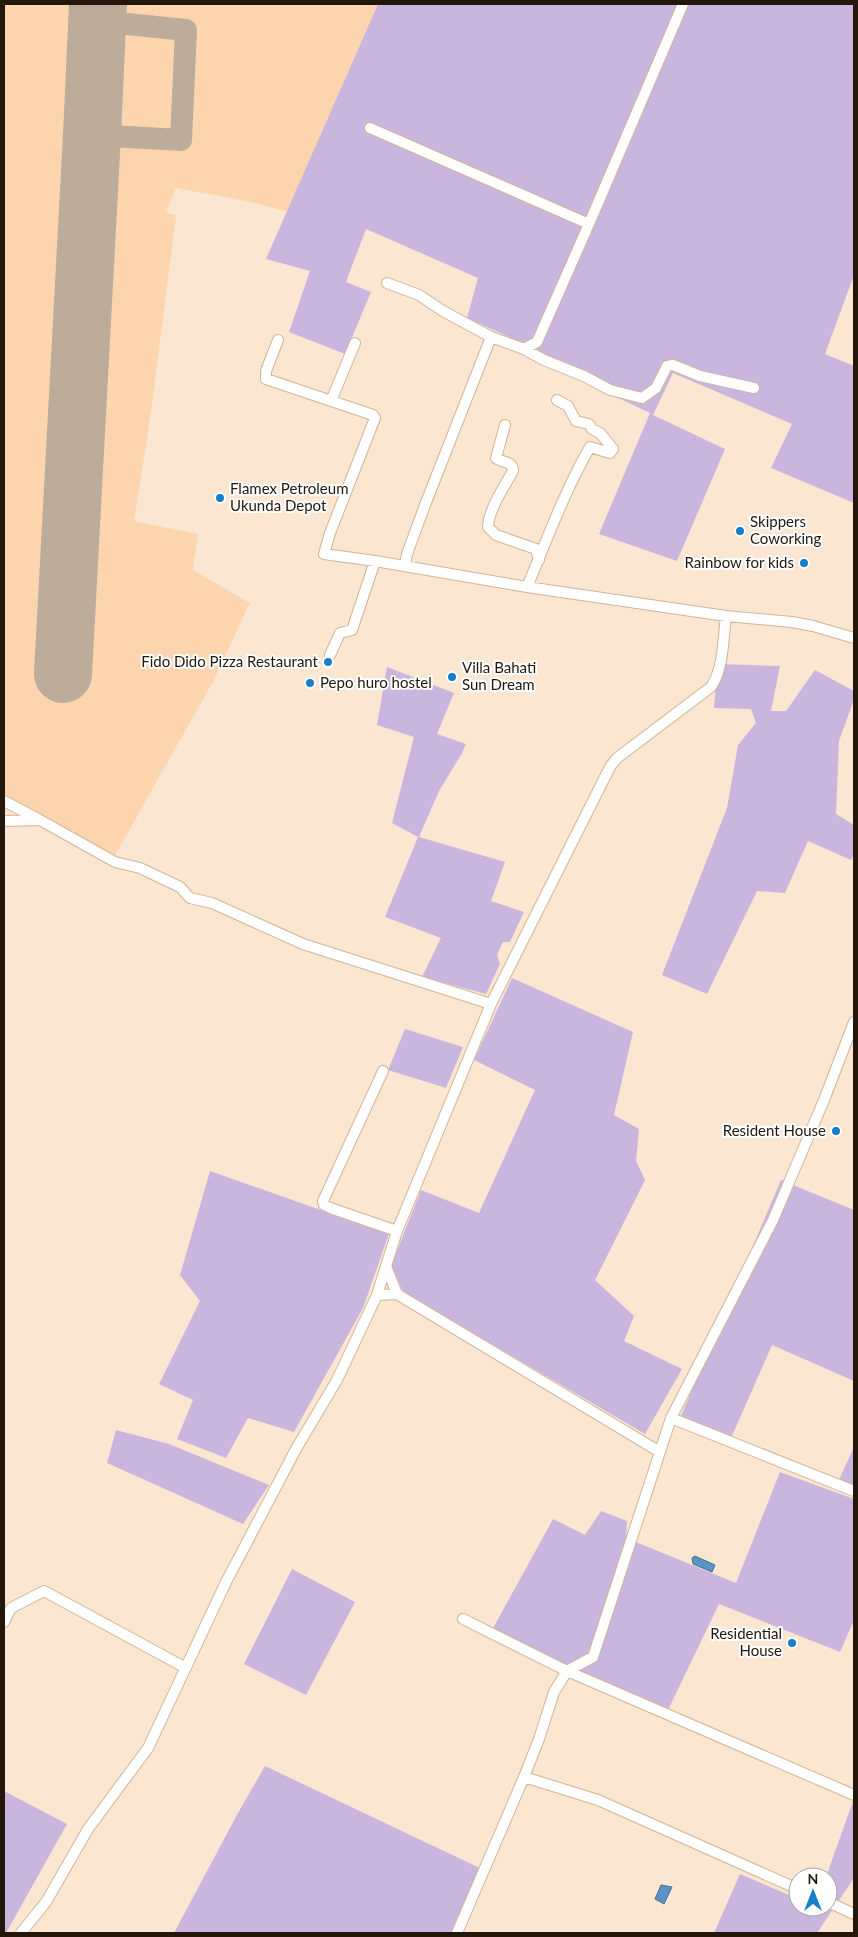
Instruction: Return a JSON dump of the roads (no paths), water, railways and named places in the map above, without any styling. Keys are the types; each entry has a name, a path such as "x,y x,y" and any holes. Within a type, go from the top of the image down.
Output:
{"street":[{"path":"524,349 537,342 589,224 680,5"},
{"path":"370,128 589,224"},
{"path":"387,283 419,295 443,311 491,337 524,349 610,390 642,398 656,388 667,366 674,365 700,376 754,388"},
{"path":"405,566 407,554 425,505 491,337"},
{"path":"278,340 266,371 266,379 373,415 375,420 330,533 324,554 527,587 726,616 792,622 854,638"},
{"path":"331,401 355,343"},
{"path":"527,587 570,482 590,447 610,453 613,450 600,433 592,429 589,424 576,421 568,406 557,400"},
{"path":"505,425 496,458 510,464 513,467 513,471 497,501 488,527 496,535 536,549 539,560"},
{"path":"330,656 340,633 352,630 375,561"},
{"path":"21,1933 46,1902 88,1829 148,1748 226,1582 296,1449 337,1380 377,1295 396,1231 490,1004 610,767 617,758 710,687 716,680 726,616"},
{"path":"4,801 115,862 140,868 180,887 190,898 212,903 303,944 490,1004"},
{"path":"4,821 40,820"},
{"path":"457,1933 524,1777 554,1692 566,1671 592,1657 672,1418 773,1220 824,1100 854,1022"},
{"path":"384,1072 324,1201 324,1205 396,1231"},
{"path":"386,1266 397,1294"},
{"path":"377,1295 397,1294 660,1452"},
{"path":"672,1418 854,1491"},
{"path":"4,1622 10,1608 44,1591 186,1668"},
{"path":"463,1619 566,1671 854,1794"},
{"path":"524,1777 598,1800 788,1885"},
{"path":"838,1907 854,1914"}],"water":[{"path":"695,1556 715,1565 712,1572 693,1564 692,1558"},
{"path":"661,1885 672,1887 664,1904 655,1899"}],"place":[{"name":"Flamex Petroleum Ukunda Depot","path":"220,498"},
{"name":"Skippers Coworking","path":"740,531"},
{"name":"Rainbow for kids","path":"804,563"},
{"name":"Fido Dido Pizza Restaurant","path":"328,662"},
{"name":"Villa Bahati Sun Dream","path":"452,677"},
{"name":"Pepo huro hostel","path":"310,683"},
{"name":"Resident House","path":"836,1131"},
{"name":"Residential House","path":"792,1643"}]}
